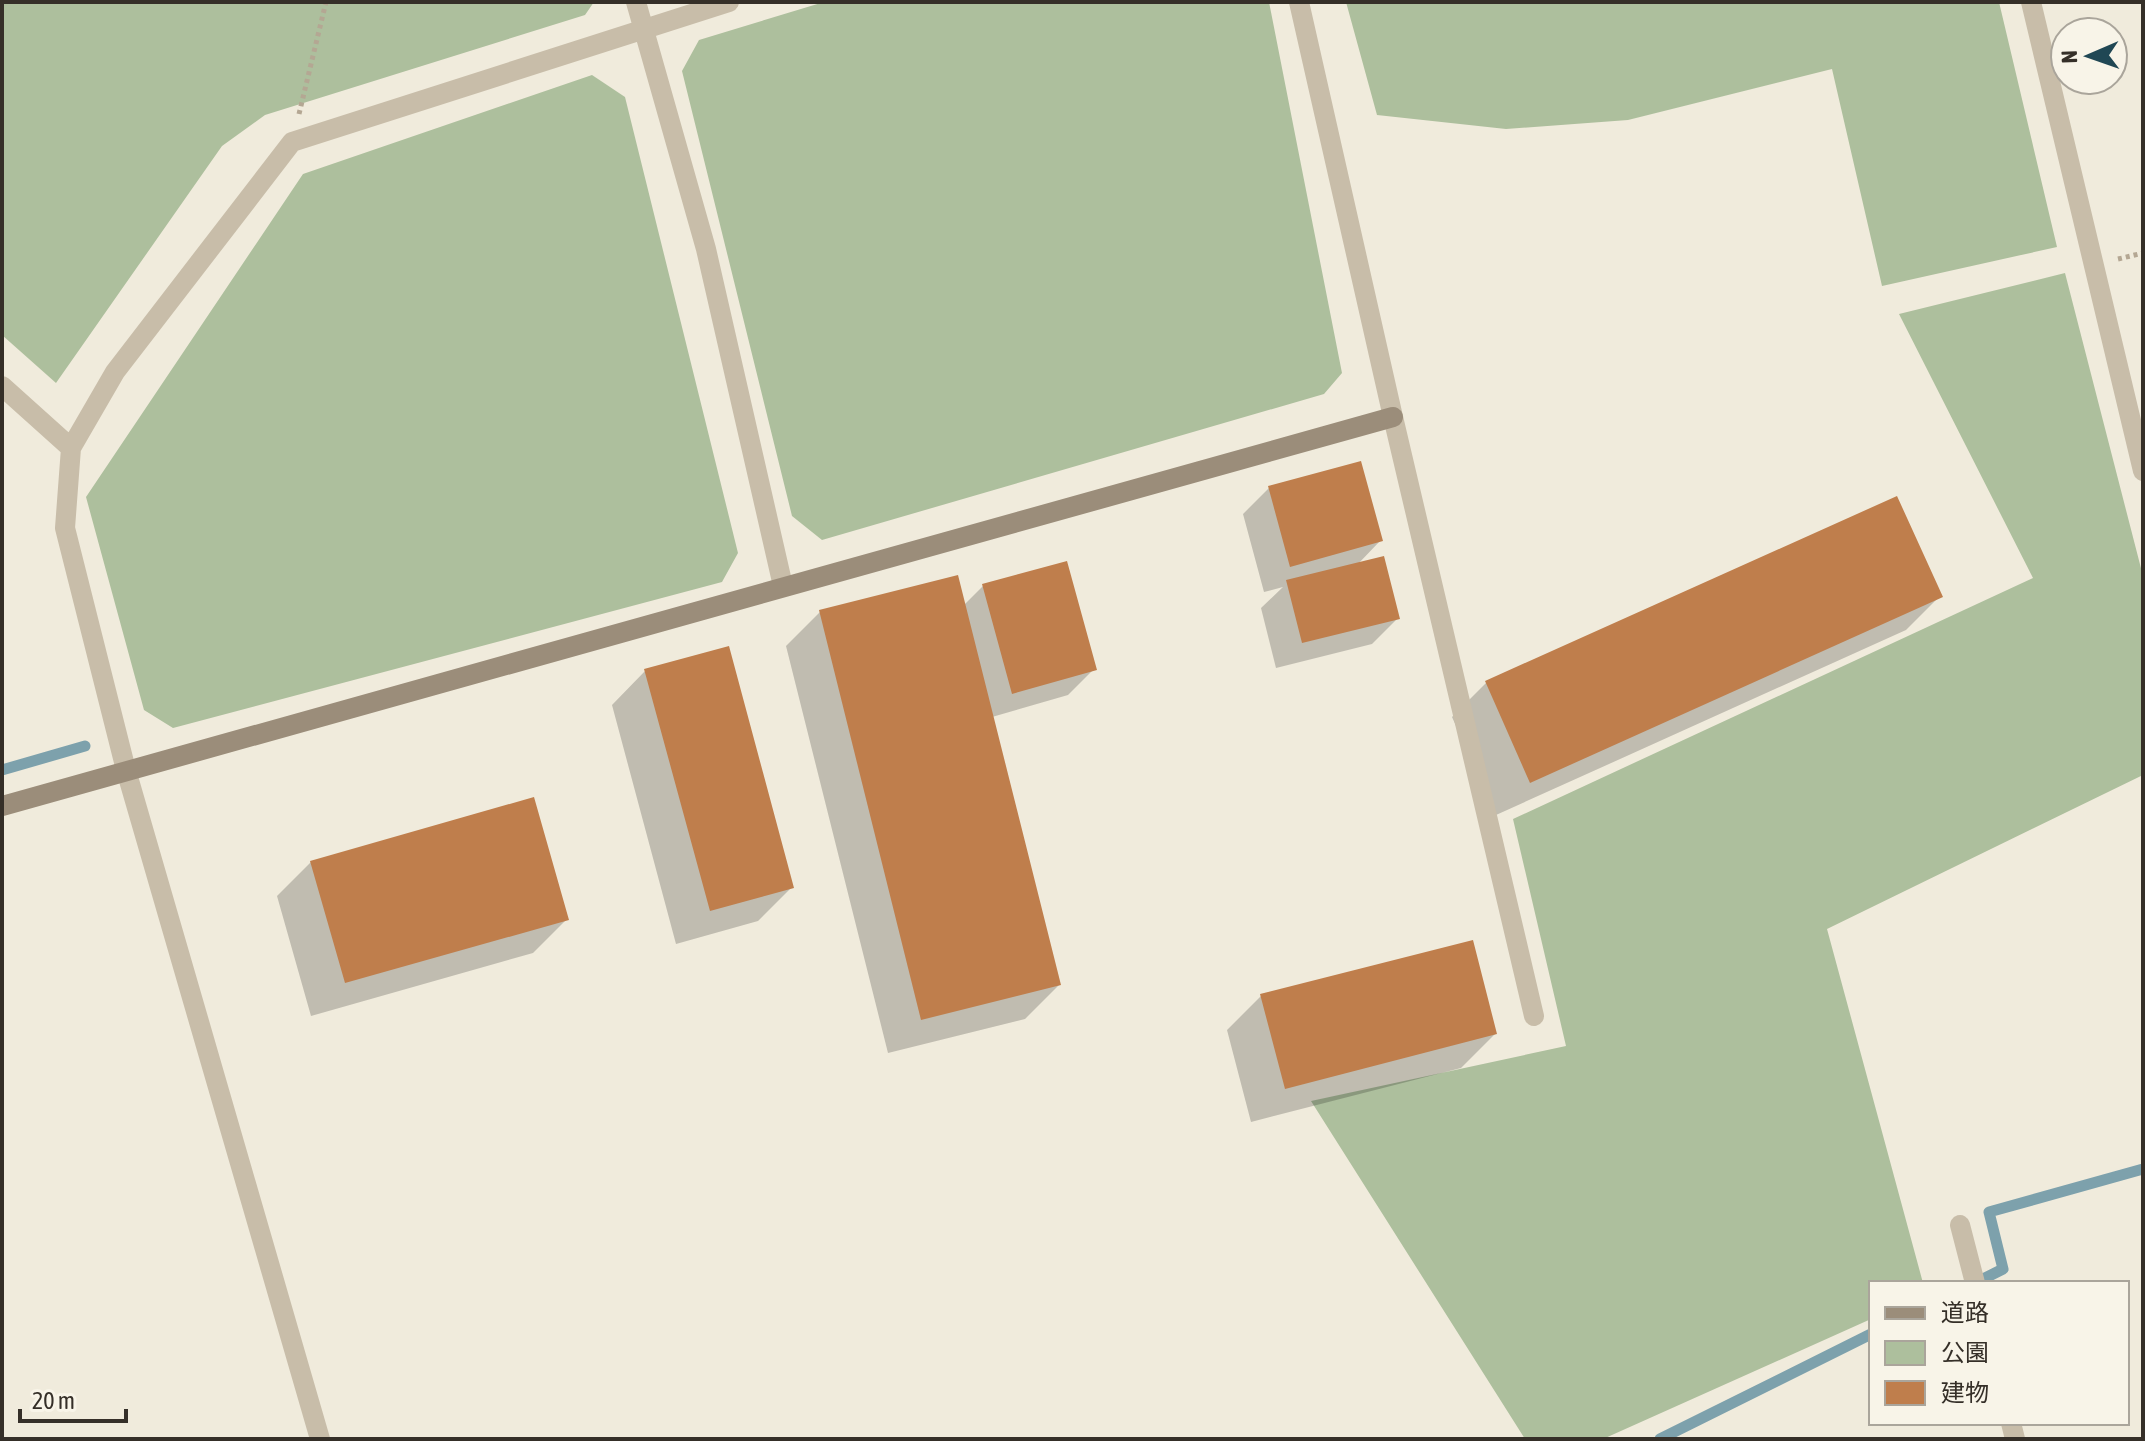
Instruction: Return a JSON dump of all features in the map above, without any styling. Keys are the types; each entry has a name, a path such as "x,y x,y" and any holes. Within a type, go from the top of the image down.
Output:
{"street":[{"path":"636,2 706,249 783,586"},
{"path":"320,1439 126,770 65,528 71,448 115,372 292,142 729,2"},
{"path":"1299,2 1534,1016"},
{"path":"2031,2 2143,471"},
{"path":"2,386 71,448"},
{"path":"2,806 1393,417"},
{"path":"1960,1225 1974,1281"}],"path":[{"path":"292,142 326,2"}],"green space":[{"path":"2,2 594,2 585,15 265,115 222,146 56,383 2,335"},
{"path":"824,2 1269,2 1342,373 1324,394 822,540 792,516 682,71 699,40"},
{"path":"1346,2 1999,2 2057,247 1882,286 1832,69 1628,120 1506,129 1377,115"},
{"path":"592,75 625,97 738,553 722,582 173,728 144,710 86,497 303,174"},
{"path":"2065,273 2143,576 2143,775 1827,929 1922,1281 1869,1281 1869,1320 1603,1439 1525,1439 1311,1101 1566,1046 1513,819 2033,578 1899,314"}],"building":[{"path":"1361,461 1383,541 1290,567 1268,486"},
{"path":"1897,496 1943,597 1530,783 1485,681"},
{"path":"1384,556 1400,619 1302,643 1286,580"},
{"path":"1067,561 1097,670 1012,694 982,584"},
{"path":"958,575 1061,985 921,1020 819,610"},
{"path":"729,646 794,888 710,911 644,669"},
{"path":"534,797 569,920 345,983 310,861"},
{"path":"1473,940 1497,1034 1285,1089 1260,994"}],"waterway":[{"path":"2,770 85,746"},
{"path":"1979,1281 2003,1269 1989,1212 2143,1169"},
{"path":"1660,1439 1869,1335"}]}
